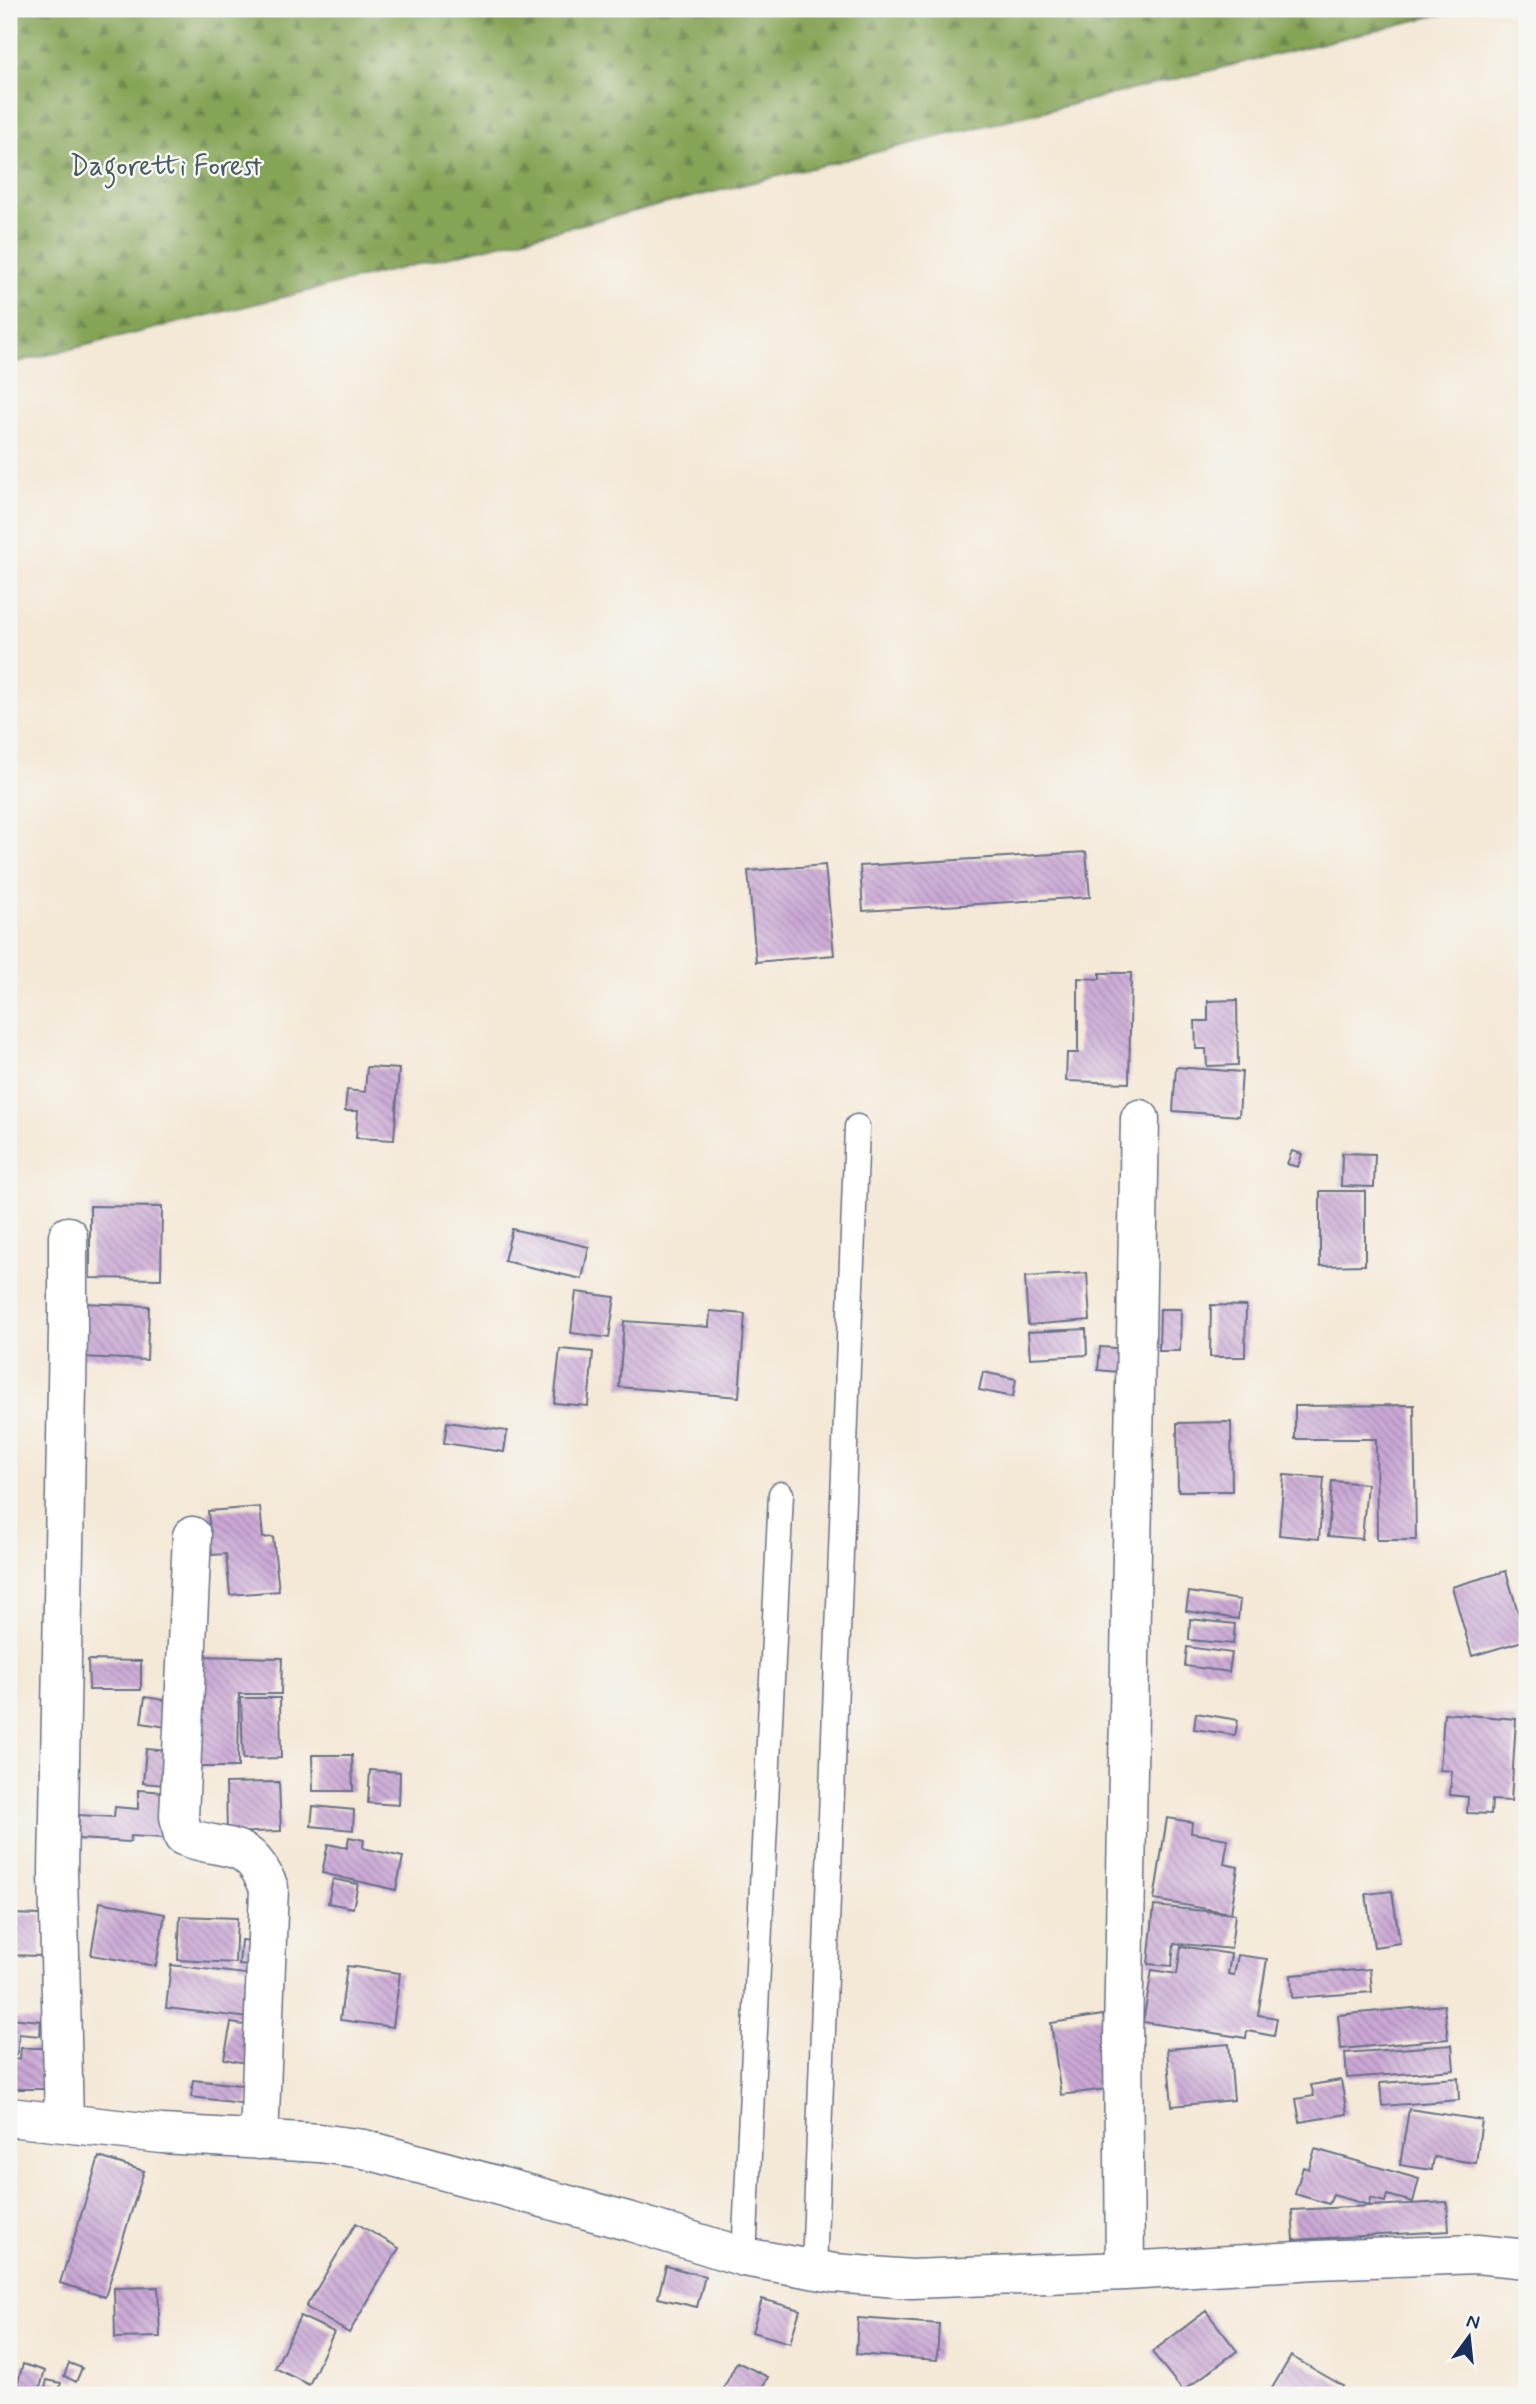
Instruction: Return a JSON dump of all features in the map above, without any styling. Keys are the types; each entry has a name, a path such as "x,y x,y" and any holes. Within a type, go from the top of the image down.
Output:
{"street":[{"path":"1125,2271 1123,2039 1140,1119"},
{"path":"64,2122 58,1872 68,1236"},
{"path":"192,1536 179,1816 183,1836 198,1842 226,1845 244,1851 262,1871 269,1888 259,2140"},
{"path":"9,2117 162,2134 319,2143 364,2149 631,2222 744,2257 835,2273 911,2278 1125,2271 1450,2255 1527,2259"}],"lane":[{"path":"814,2269 857,1127"},
{"path":"744,2257 781,1494"}],"green space":[{"name":"Dagoretti Forest","path":"9,9 1462,9 9,364"}],"building":[{"path":"1086,852 1090,897 863,911 860,866"},
{"path":"825,865 834,955 756,962 748,871"},
{"path":"1100,973 1131,973 1129,1083 1066,1081 1067,1053 1078,1053 1078,978 1100,979"},
{"path":"1237,1000 1238,1065 1207,1066 1206,1049 1196,1049 1195,1021 1208,1021 1208,1001"},
{"path":"367,1067 399,1069 394,1140 356,1138 358,1111 345,1111 347,1090 365,1092"},
{"path":"1176,1067 1242,1072 1239,1116 1173,1111"},
{"path":"1292,1151 1302,1154 1298,1167 1287,1164"},
{"path":"1342,1153 1375,1154 1374,1187 1341,1186"},
{"path":"1320,1191 1365,1191 1365,1265 1320,1266"},
{"path":"90,1206 162,1207 161,1279 90,1278"},
{"path":"512,1229 589,1247 582,1279 504,1261"},
{"path":"1087,1273 1090,1320 1028,1325 1025,1277"},
{"path":"576,1292 615,1297 609,1338 571,1333"},
{"path":"84,1303 149,1306 147,1360 82,1357"},
{"path":"1211,1305 1246,1306 1245,1357 1210,1357"},
{"path":"1160,1309 1181,1309 1180,1351 1159,1351"},
{"path":"710,1311 745,1314 739,1397 619,1387 624,1321 709,1327"},
{"path":"1086,1329 1087,1355 1030,1358 1028,1332"},
{"path":"1100,1347 1131,1349 1128,1373 1098,1370"},
{"path":"560,1349 593,1352 588,1406 554,1403"},
{"path":"983,1372 1016,1379 1013,1397 979,1390"},
{"path":"1414,1405 1416,1540 1377,1540 1376,1439 1295,1439 1295,1406"},
{"path":"447,1422 507,1431 504,1452 444,1443"},
{"path":"1231,1422 1232,1491 1178,1491 1177,1423"},
{"path":"1284,1475 1324,1478 1319,1539 1279,1535"},
{"path":"1332,1481 1367,1484 1362,1539 1328,1536"},
{"path":"260,1507 263,1538 273,1537 279,1591 230,1595 226,1554 212,1555 208,1511"},
{"path":"1506,1571 1526,1640 1472,1656 1452,1587"},
{"path":"1189,1592 1240,1600 1238,1619 1186,1611"},
{"path":"1190,1619 1235,1624 1233,1644 1189,1640"},
{"path":"1187,1647 1232,1653 1229,1672 1185,1666"},
{"path":"197,1656 282,1658 281,1694 239,1694 238,1767 195,1767"},
{"path":"88,1660 141,1661 141,1690 89,1690"},
{"path":"145,1697 171,1701 167,1727 141,1723"},
{"path":"241,1698 280,1698 281,1758 243,1759"},
{"path":"1196,1713 1238,1720 1235,1735 1194,1729"},
{"path":"1444,1713 1516,1719 1511,1801 1492,1800 1491,1814 1467,1813 1468,1797 1450,1795 1452,1771 1440,1770"},
{"path":"146,1749 168,1751 164,1785 143,1783"},
{"path":"312,1755 352,1755 353,1791 313,1791"},
{"path":"370,1770 400,1772 399,1805 368,1803"},
{"path":"279,1782 281,1831 227,1833 226,1783"},
{"path":"138,1790 166,1792 164,1838 131,1836 130,1842 78,1839 79,1815 114,1817 115,1807 138,1809"},
{"path":"313,1806 354,1810 353,1830 311,1826"},
{"path":"1167,1818 1192,1822 1191,1833 1228,1839 1224,1864 1238,1867 1231,1913 1154,1900"},
{"path":"349,1837 364,1840 363,1848 403,1857 396,1890 322,1873 328,1844 347,1848"},
{"path":"333,1879 358,1884 353,1908 328,1903"},
{"path":"1392,1891 1400,1943 1374,1947 1366,1894"},
{"path":"100,1902 165,1914 156,1966 91,1955"},
{"path":"1154,1906 1235,1914 1231,1949 1174,1943 1172,1966 1148,1964"},
{"path":"9,1914 41,1915 41,1956 9,1955"},
{"path":"180,1916 237,1918 235,1963 178,1960"},
{"path":"241,1940 261,1942 259,1967 239,1965"},
{"path":"1181,1946 1231,1954 1228,1974 1234,1975 1238,1955 1267,1959 1258,2015 1277,2018 1274,2036 1247,2031 1246,2038 1143,2022 1152,1970 1177,1974"},
{"path":"171,1965 254,1975 249,2018 166,2008"},
{"path":"347,1966 400,1973 393,2027 340,2020"},
{"path":"1370,1969 1372,1992 1292,1998 1291,1975"},
{"path":"1444,2005 1448,2039 1341,2049 1338,2015"},
{"path":"1103,2015 1114,2088 1061,2095 1051,2023"},
{"path":"9,2018 41,2021 40,2036 19,2034 17,2055 9,2054"},
{"path":"231,2023 257,2027 251,2064 224,2059"},
{"path":"1229,2044 1234,2100 1172,2106 1167,2049"},
{"path":"1452,2045 1454,2070 1347,2078 1345,2053"},
{"path":"21,2048 49,2048 49,2089 9,2089 9,2060 20,2059"},
{"path":"1458,2078 1459,2100 1382,2106 1380,2083"},
{"path":"193,2080 250,2086 248,2104 191,2097"},
{"path":"1341,2080 1347,2114 1300,2122 1296,2099 1314,2096 1311,2085"},
{"path":"1409,2109 1482,2120 1476,2163 1434,2157 1432,2170 1400,2165"},
{"path":"1315,2149 1419,2179 1413,2202 1387,2195 1385,2202 1370,2198 1369,2205 1333,2195 1329,2204 1295,2194 1303,2167 1309,2169"},
{"path":"99,2157 144,2171 105,2297 60,2283"},
{"path":"1447,2202 1449,2231 1294,2240 1292,2210"},
{"path":"356,2223 399,2248 349,2333 306,2307"},
{"path":"666,2266 705,2276 697,2307 658,2298"},
{"path":"158,2287 160,2337 115,2338 114,2288"},
{"path":"762,2299 800,2310 790,2343 752,2332"},
{"path":"1206,2311 1237,2351 1183,2391 1152,2352"},
{"path":"300,2316 334,2332 309,2385 275,2368"},
{"path":"858,2318 939,2324 937,2360 856,2354"},
{"path":"1291,2356 1343,2386 1337,2395 1268,2395"},
{"path":"737,2362 768,2377 758,2395 720,2395"},
{"path":"69,2363 82,2368 76,2382 64,2376"},
{"path":"23,2364 45,2371 39,2391 17,2385"},
{"path":"47,2380 61,2383 57,2395 44,2393"}]}
